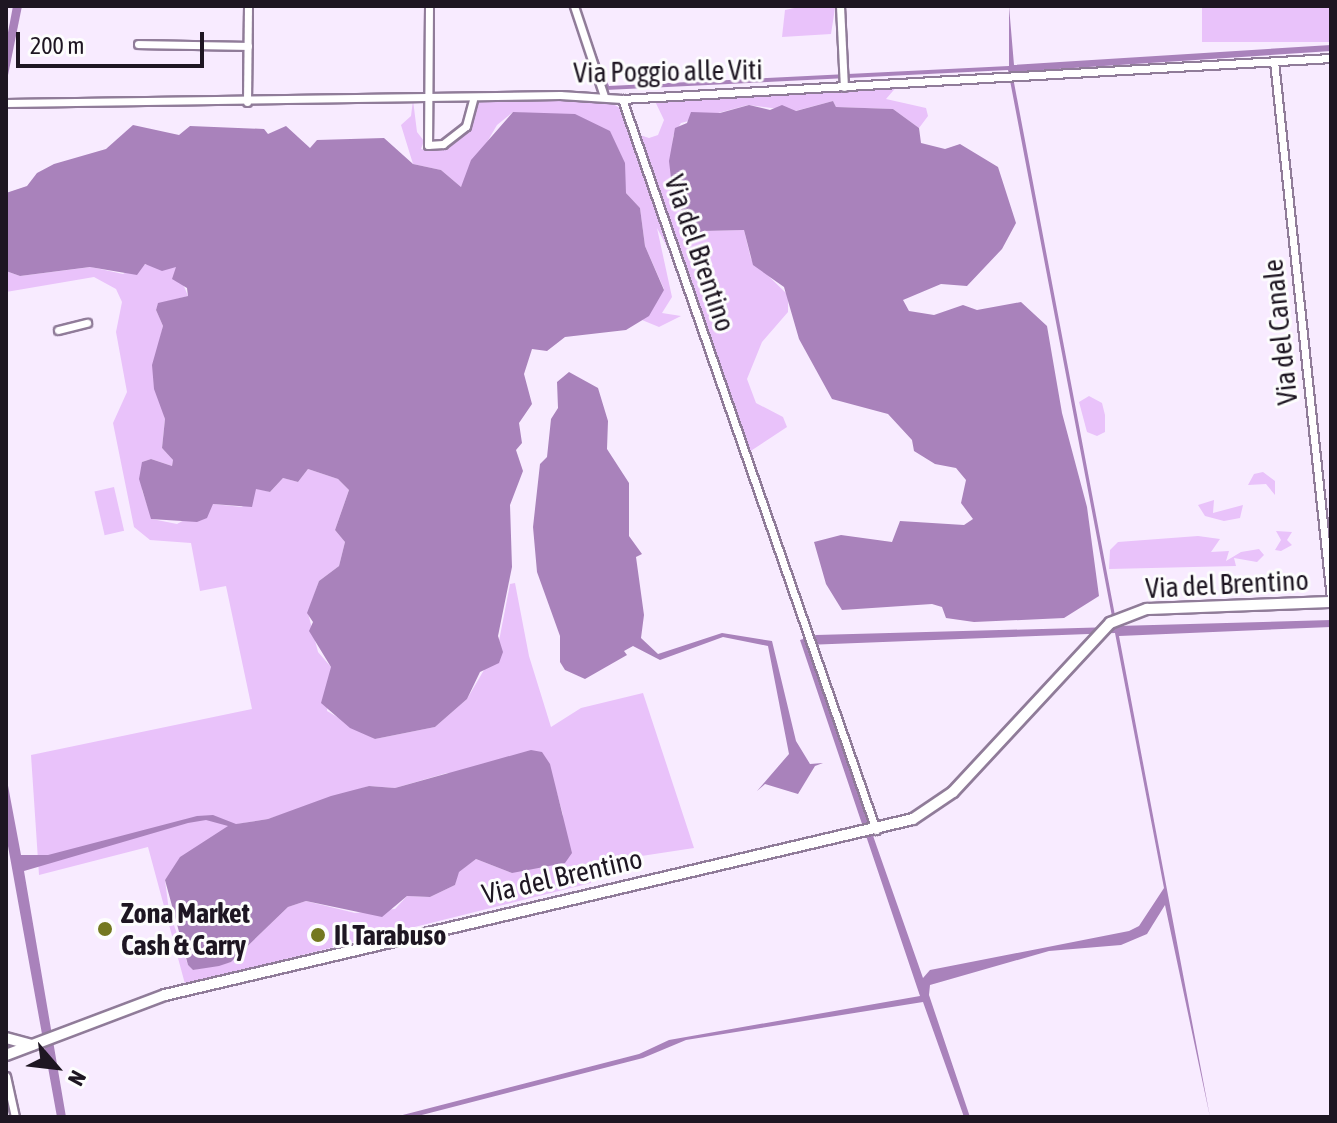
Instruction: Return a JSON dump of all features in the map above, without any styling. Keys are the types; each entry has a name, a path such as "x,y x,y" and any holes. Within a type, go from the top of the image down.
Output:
{"street":[{"path":"247,102 248,6"},
{"path":"429,6 425,100 428,145 443,144 466,126 473,100"},
{"path":"574,6 604,96"},
{"path":"840,6 844,81"},
{"path":"138,44 248,46"},
{"name":"Via Poggio alle Viti","path":"6,103 473,100 604,96 622,99 844,81 1016,77 1331,58"},
{"name":"Via del Canale","path":"1274,61 1331,600"},
{"name":"Via del Brentino","path":"622,99 811,646 871,832"},
{"path":"58,330 87,323"},
{"name":"Via del Brentino","path":"6,1055 61,1038 128,1005 247,974 871,832 938,805 1091,638 1118,619 1147,609 1331,600"},
{"name":"Via del Brentino","path":"6,1038 35,1044"},
{"path":"6,1076 15,1117"}],"shaded area":[{"path":"13,6 22,6 6,85 6,43"},
{"path":"577,6 609,86 1009,66 1009,6 1014,65 1331,45 1331,51 1012,72 1117,626 1331,620 1331,627 1119,636 1210,1117 1165,905 1147,934 1121,945 1049,951 930,985 929,995 970,1117 964,1117 923,1002 686,1040 643,1058 414,1117 395,1117 639,1054 669,1040 920,996 800,640 816,635 1114,627 1008,70 606,90","holes":["1115,633 1164,888 1139,926 1129,931 930,970 923,978 806,645"]},
{"path":"804,6 835,8 831,34 782,37 785,10"},
{"path":"1202,6 1331,6 1331,42 1202,42"},
{"path":"899,84 886,99 926,108 928,116 919,128 893,109 836,107 833,101 795,111 748,105 681,123 673,136 671,183 679,207 703,231 744,230 751,259 788,295 788,312 762,342 747,379 756,403 783,417 787,427 746,454 673,258 657,228 672,297 662,313 681,316 659,327 642,320 664,289 645,246 640,208 626,193 620,153 612,142 565,117 513,112 497,125 461,187 441,170 413,164 401,125 411,116 413,100 417,132 424,141 421,149 435,151 470,129 479,99 613,98 613,104 630,114 640,135 649,138 658,135 664,120 653,97"},
{"path":"833,101 836,107 893,109 919,128 921,143 945,149 960,144 998,167 1016,223 1002,249 967,286 941,284 903,300 909,311 934,315 963,305 977,310 1021,302 1047,326 1062,413 1087,507 1099,596 1064,618 974,622 946,618 942,607 932,604 842,610 826,584 814,542 841,535 892,542 900,521 964,525 973,519 961,503 966,480 956,468 935,464 914,451 912,440 888,414 832,399 799,339 784,287 753,265 744,230 703,231 699,238 673,196 669,161 675,128 687,123 691,112 720,113 749,105 770,110 782,105 796,111"},
{"path":"513,112 575,114 610,131 625,163 626,193 640,208 645,246 664,290 649,316 626,330 565,337 547,351 532,349 524,374 532,404 519,423 522,443 516,450 523,471 510,505 512,567 498,636 503,652 499,663 480,672 467,699 435,727 375,739 350,728 321,703 331,667 309,631 313,622 307,613 319,581 339,566 345,542 335,530 349,490 338,479 308,469 298,482 283,478 270,492 256,489 252,507 213,504 207,518 197,522 151,519 139,479 142,462 151,459 172,466 173,460 162,448 165,419 154,389 152,365 163,326 156,310 158,303 188,296 187,288 172,279 176,267 162,271 145,264 137,275 90,267 20,276 6,271 6,193 27,186 37,173 54,164 106,149 133,125 179,135 190,126 264,129 268,134 286,126 310,148 317,140 384,138 413,164 441,170 461,187 471,160"},
{"path":"139,264 176,267 188,296 158,304 156,310 163,326 153,370 165,419 162,448 173,460 172,466 151,459 142,462 142,490 152,519 177,524 213,504 242,507 256,488 270,492 283,478 298,482 308,469 338,479 349,490 335,530 345,542 339,566 319,581 308,613 318,652 331,667 327,711 375,739 435,727 467,699 498,646 510,584 515,583 529,656 551,727 581,708 643,693 694,848 602,862 590,869 591,883 185,984 148,847 39,875 31,755 252,709 226,586 200,591 191,543 150,540 134,527 113,423 127,392 116,332 122,302 116,289 94,277 6,292 6,271 20,276 91,267 123,274","holes":["447,773 556,790 563,815 512,873 476,859 458,872 455,885 430,897 407,896 395,909 355,913 306,901 288,907 231,962 193,970 188,965 169,911 165,880 181,857 231,825 268,819 369,786 395,788"]},
{"path":"569,372 598,388 608,421 607,449 629,483 629,536 642,554 636,557 644,615 641,638 658,654 722,633 772,641 796,741 810,764 823,763 815,766 798,794 765,784 757,791 789,754 768,646 723,637 660,660 633,646 624,651 627,655 585,679 565,670 560,662 560,636 537,572 533,527 540,464 547,457 551,419 558,408 557,382"},
{"path":"1089,396 1102,403 1105,415 1105,432 1097,436 1087,432 1079,402"},
{"path":"1263,472 1275,481 1275,495 1266,484 1248,485 1254,474"},
{"path":"114,487 124,531 105,535 95,491"},
{"path":"1214,500 1213,513 1243,505 1240,518 1224,521 1205,516 1198,505"},
{"path":"1276,531 1292,532 1287,540 1292,545 1281,551 1275,550 1281,540"},
{"path":"1198,536 1220,539 1211,552 1229,551 1226,561 1241,552 1259,549 1264,555 1257,562 1234,558 1236,566 1109,569 1110,550 1118,542"},
{"path":"531,750 542,752 550,764 572,853 565,863 512,873 476,859 459,872 455,885 430,897 407,896 382,917 306,901 288,907 231,962 219,966 193,970 188,965 165,880 180,857 228,826 206,820 188,823 24,871 66,1117 57,1117 6,835 6,775 21,855 48,855 197,816 213,815 236,824 268,819 369,786 395,788"}],"place":[{"name":"Zona Market Cash & Carry","path":"105,929"},
{"name":"Il Tarabuso","path":"318,935"}]}
